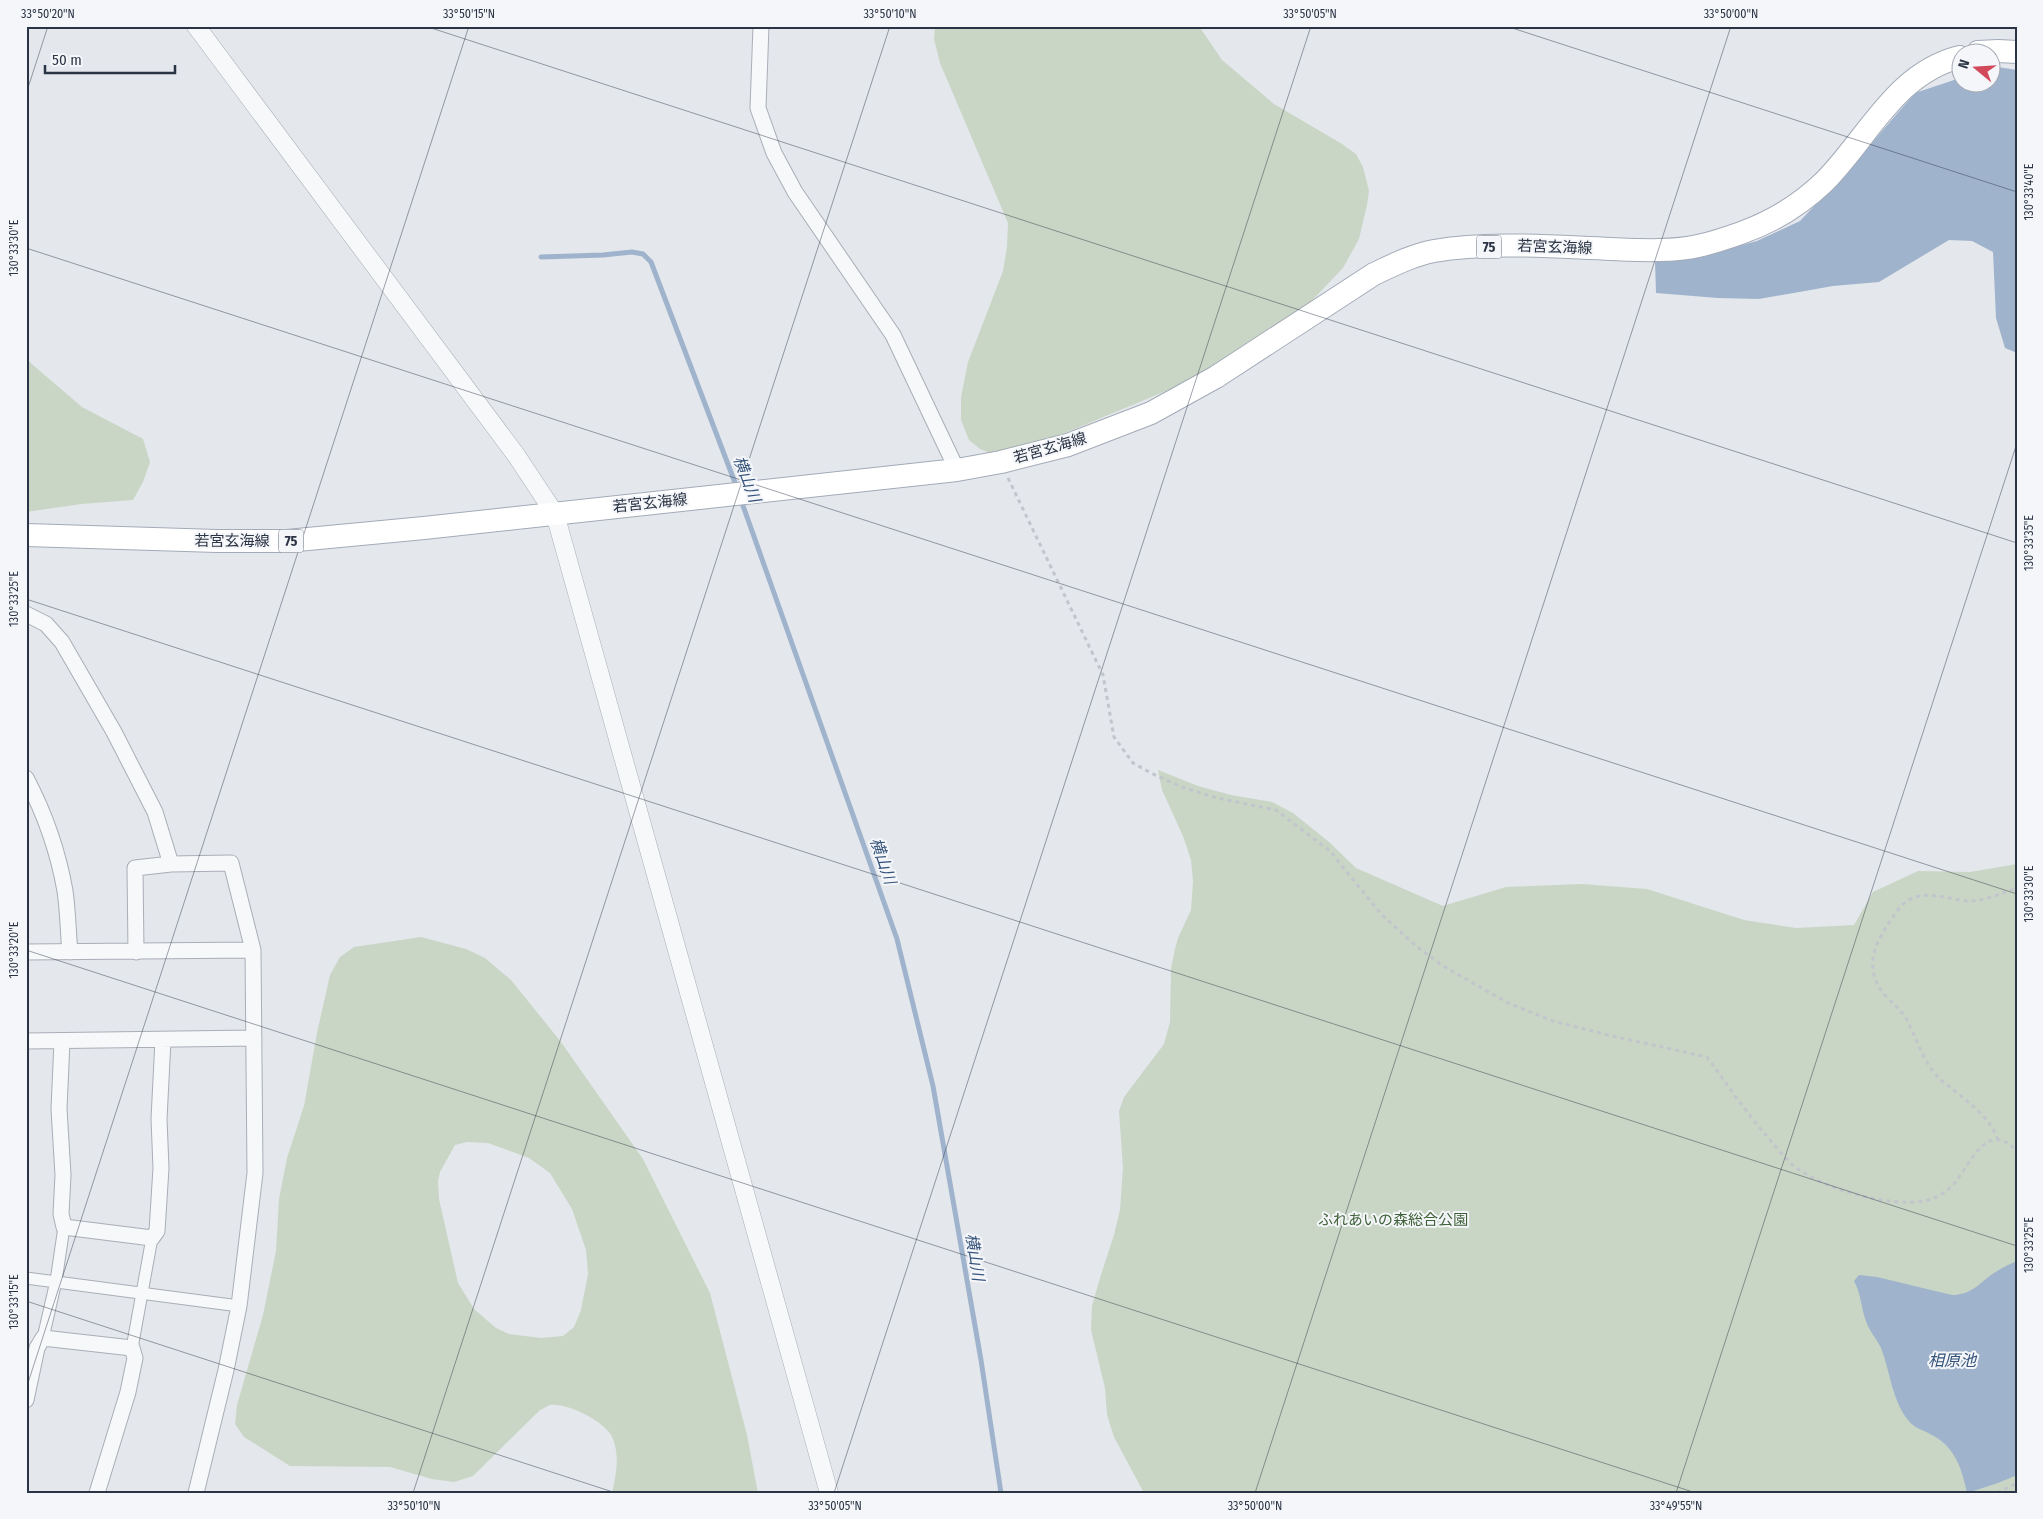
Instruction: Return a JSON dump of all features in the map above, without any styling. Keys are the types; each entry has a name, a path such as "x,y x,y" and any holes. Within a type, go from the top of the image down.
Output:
{"main road":[{"path":"2000,51 2017,52"},
{"name":"若宮玄海線","path":"26,535 217,541 287,541 424,528 957,470 1000,462 1068,445 1151,413 1216,377 1374,274 1400,262 1434,252 1519,245 1642,250 1697,247 1742,232 1784,213 1804,200 1825,181 1890,100 1919,75 1950,60"}],"street":[{"path":"196,26 505,440 555,514 829,1493"},
{"path":"761,26 758,108 774,153 795,192 893,335 957,470"},
{"path":"26,614 46,624 62,642 114,732 155,812 172,864"},
{"path":"26,778 38,800 54,841 65,892 70,952"},
{"path":"136,952 135,868 172,864 231,863 253,950 256,1173 239,1306 226,1370 196,1493"},
{"path":"26,952 253,950"},
{"path":"26,1041 254,1038"},
{"path":"97,1493 128,1392 135,1358 132,1348 152,1238 157,1230 161,1168 159,1119 163,1040"},
{"path":"26,1400 37,1348 43,1338 56,1281 64,1227 61,1214 63,1175 59,1110 62,1041"},
{"path":"64,1227 152,1238"},
{"path":"26,1278 239,1306"},
{"path":"43,1338 132,1348"}],"path":[{"path":"1000,462 1103,675 1114,737 1133,762 1151,773 1182,787 1217,798 1276,810 1330,851 1380,914 1416,946 1443,966 1508,1003 1553,1021 1707,1057 1747,1112 1794,1166 1833,1188 1864,1197 1893,1202 1914,1203 1932,1199 1946,1192 1981,1146 1993,1140 1998,1140 2012,1145 2017,1151"},
{"path":"1998,1140 1995,1131 1982,1114 1938,1078 1916,1042 1901,1009 1883,993 1877,984 1872,962 1877,940 1900,907 1912,899 1928,896 1970,901 1987,900 2017,888"},
{"path":"1997,1493 2017,1484"}],"green space":[{"path":"935,26 1199,26 1222,60 1274,104 1356,154 1363,167 1369,191 1359,239 1343,268 1300,313 1202,376 1053,438 996,455 980,449 969,440 961,420 961,397 968,362 1003,271 1008,223 940,63 934,39"},
{"path":"26,359 82,407 143,439 150,462 143,482 133,500 81,504 26,512"},
{"name":"ふれあいの森総合公園","path":"1158,770 1198,786 1231,795 1272,802 1293,813 1329,842 1356,868 1443,906 1506,887 1582,884 1647,889 1744,920 1796,928 1854,925 1873,892 1918,871 1970,872 2017,864 2017,1493 1144,1493 1114,1437 1107,1415 1105,1388 1091,1330 1092,1306 1120,1210 1123,1168 1119,1111 1124,1097 1164,1044 1170,1022 1171,968 1178,938 1191,910 1193,881 1191,860 1183,836 1162,790"},
{"path":"421,937 466,949 485,958 511,980 561,1042 643,1159 710,1293 747,1435 758,1493 612,1493 617,1459 613,1439 603,1426 595,1420 576,1410 558,1405 550,1405 540,1410 473,1476 454,1482 432,1479 390,1467 290,1466 244,1437 235,1424 237,1405 263,1315 276,1251 279,1199 287,1158 304,1106 330,975 340,957 354,947","holes":["467,1142 488,1143 529,1158 550,1173 572,1209 586,1250 588,1274 581,1310 574,1327 563,1336 541,1338 509,1334 496,1328 474,1309 458,1283 439,1199 438,1181 440,1172 455,1145"]}],"water":[{"path":"2000,67 2017,70 2017,353 2005,348 1996,318 1993,252 1972,241 1949,240 1879,282 1833,286 1759,299 1656,293 1655,261 1705,255 1757,241 1800,221 1844,175 1915,93 1950,81 1950,92 2000,92"},
{"name":"相原池","path":"2017,1261 2017,1475 1967,1493 1956,1458 1951,1451 1938,1439 1913,1425 1898,1404 1881,1348 1867,1325 1854,1281 1859,1275 1877,1277 1958,1295 1973,1289 1997,1271"}],"waterway":[{"name":"横山川","path":"541,257 632,252 643,254 651,262 737,488"},
{"name":"横山川","path":"741,500 897,939 933,1086 981,1360 1001,1493"}]}
